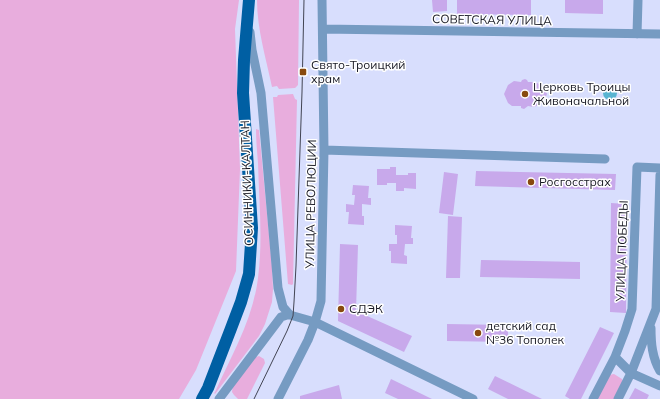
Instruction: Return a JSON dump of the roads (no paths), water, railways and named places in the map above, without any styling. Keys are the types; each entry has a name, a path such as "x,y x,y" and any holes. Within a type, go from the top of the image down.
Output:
{"main road":[{"name":"ОСИННИКИ-КАЛТАН","path":"202,399 208,388 233,324 249,274 252,228 243,93 249,3"}],"street":[{"name":"УЛИЦА РЕВОЛЮЦИИ","path":"278,399 308,340 321,301 324,150 322,0"},
{"path":"637,34 638,0"},
{"path":"249,3 252,50 261,93 278,288 283,307 290,316"},
{"name":"СОВЕТСКАЯ УЛИЦА","path":"323,29 660,34"},
{"path":"324,150 605,159"},
{"name":"УЛИЦА ПОБЕДЫ","path":"593,399 615,357 632,309 637,167 660,168"},
{"path":"618,399 631,373 656,309 660,175"},
{"path":"219,399 281,317 287,315 315,322 473,399"},
{"path":"650,324 653,354 660,371"},
{"path":"615,357 631,373 660,386"}],"water":[{"path":"610,86 615,88 617,93 615,98 610,100 605,98 603,93 605,88"}],"tram line":[{"path":"254,399 293,316 296,266 304,0"}],"place":[{"name":"Свято-Троицкий храм","path":"303,72"},
{"name":"Церковь Троицы Живоначальной","path":"525,94"},
{"name":"Росгосстрах","path":"531,182"},
{"name":"СДЭК","path":"341,309"},
{"name":"детский сад №36 Тополек","path":"478,333"}]}
